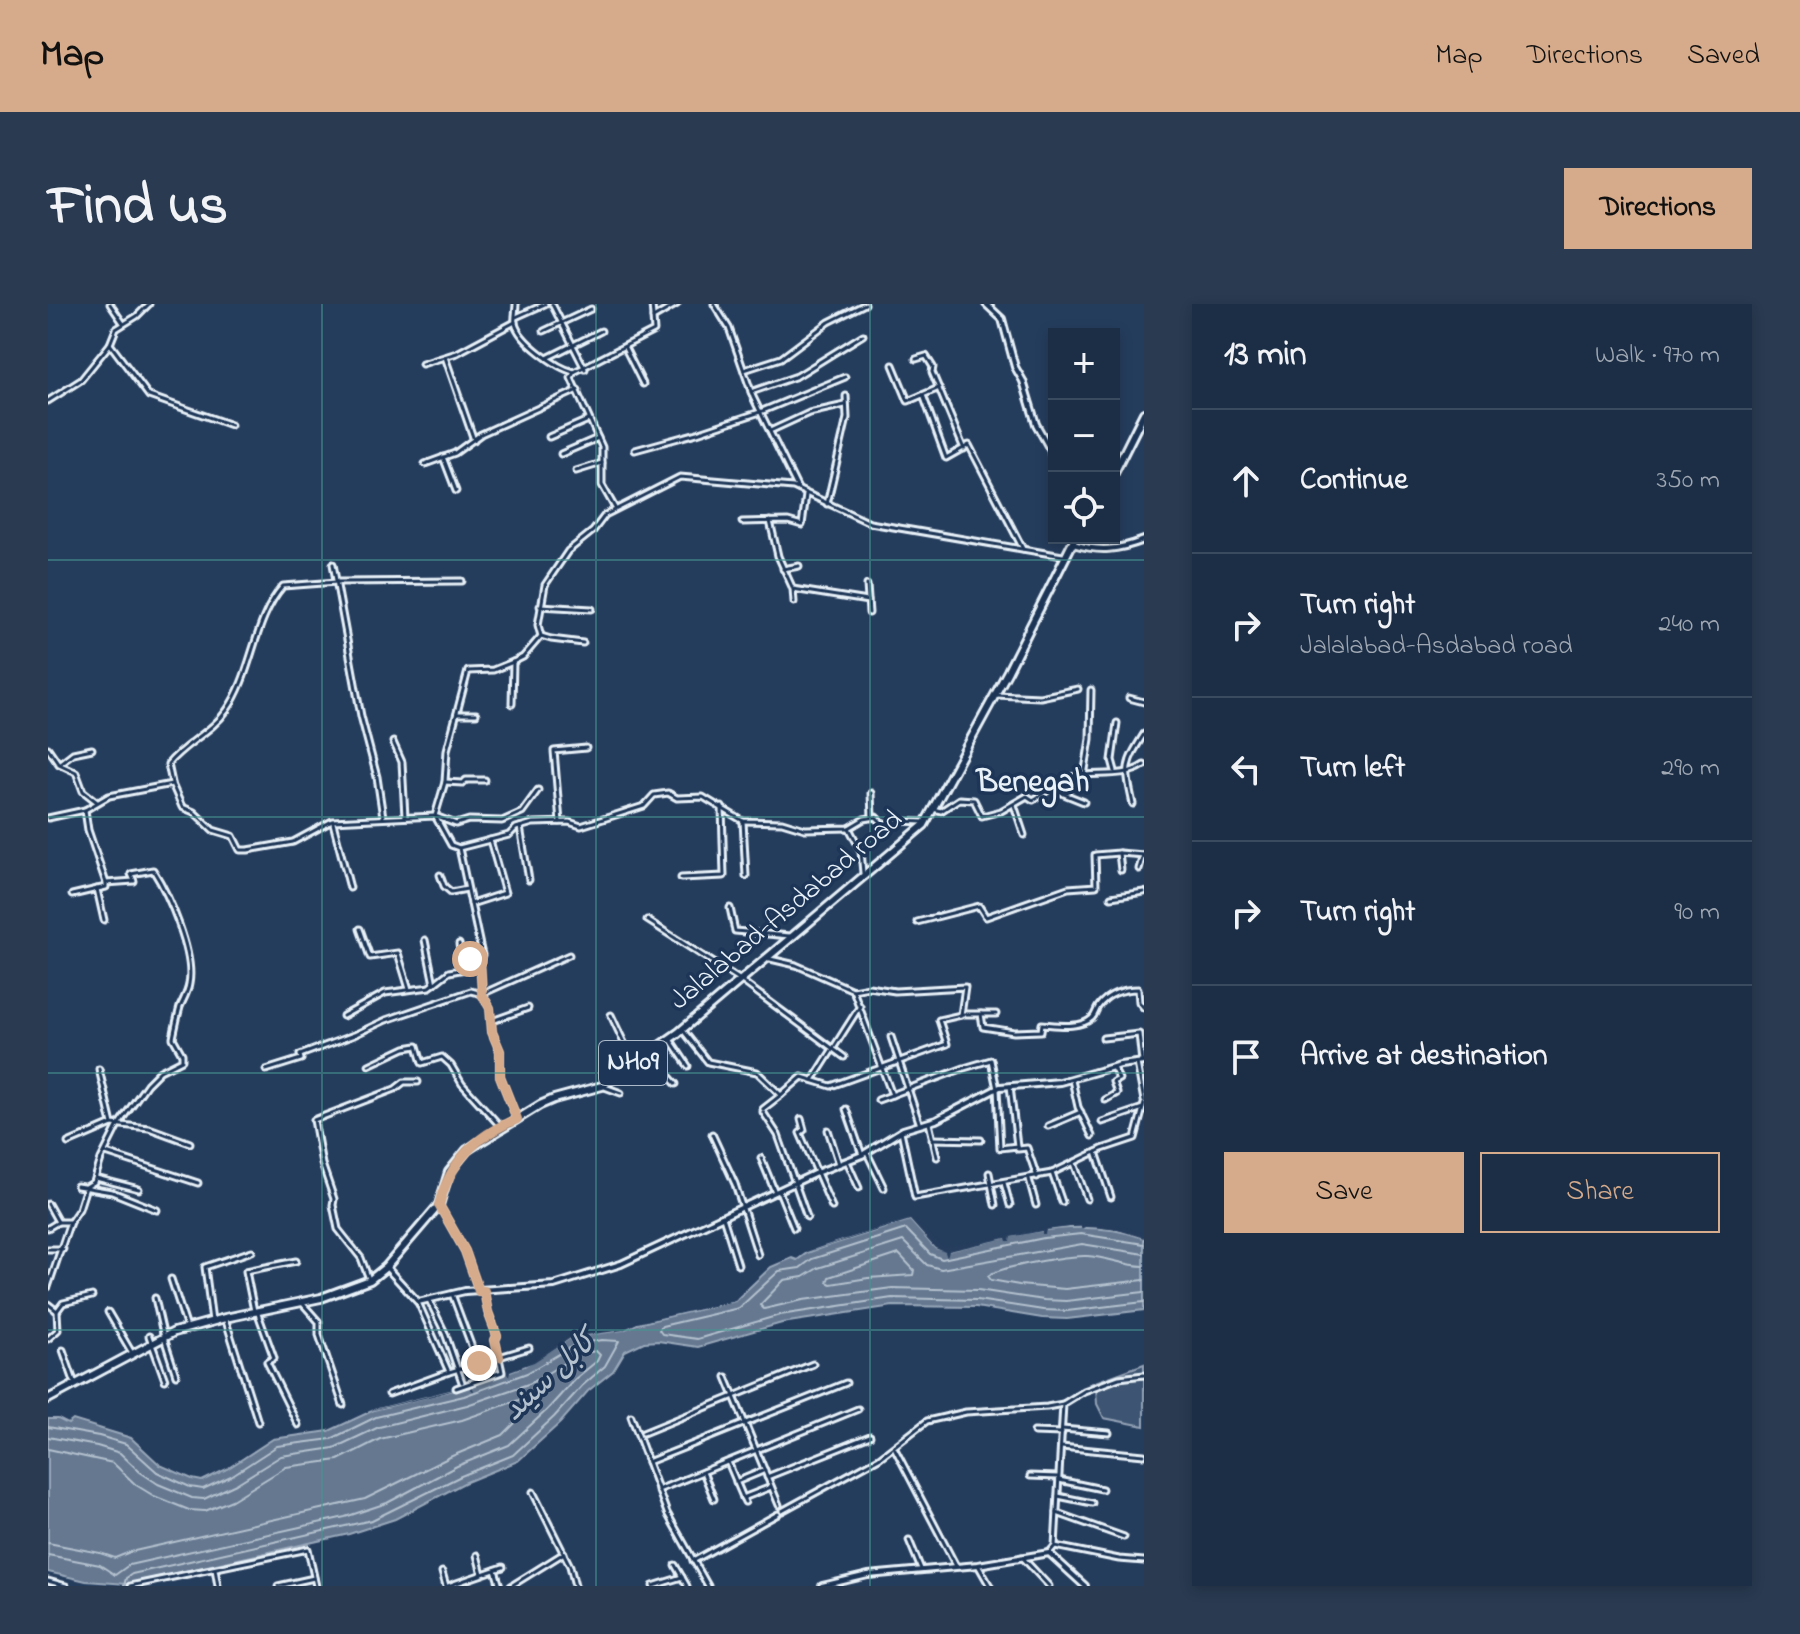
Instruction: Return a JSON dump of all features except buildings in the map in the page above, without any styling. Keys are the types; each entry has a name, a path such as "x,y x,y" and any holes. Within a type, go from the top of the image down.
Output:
{"main road":[{"path":"1114,472 1144,413"},
{"name":"Jalalabad-Asdabad road","path":"49,1396 187,1328 301,1302 370,1280 386,1267 439,1205 454,1164 467,1150 501,1127 554,1099 602,1086 670,1039 926,821 996,695 1072,544"}],"street":[{"path":"110,304 123,323"},
{"path":"48,401 81,380 110,344 116,329 149,304"},
{"path":"516,304 516,320 527,342 547,358 574,372 654,331 652,304"},
{"path":"422,364 457,353 545,304"},
{"path":"552,304 585,369"},
{"path":"653,318 677,304"},
{"path":"714,304 729,328 751,392 798,489"},
{"path":"744,370 781,358 829,322 865,304"},
{"path":"986,304 1002,319 1015,367 1023,381 1036,424 1048,445"},
{"path":"544,331 591,309"},
{"path":"547,358 601,331"},
{"path":"751,392 797,376 863,335"},
{"path":"110,344 149,396 231,425"},
{"path":"625,348 643,384"},
{"path":"916,359 926,356 931,361 964,449"},
{"path":"445,357 474,440"},
{"path":"893,365 908,401 939,388"},
{"path":"574,372 571,378 602,447 602,485 615,508"},
{"path":"635,450 760,412 845,377"},
{"path":"425,464 455,453 503,423 578,390"},
{"path":"923,395 946,458 969,445 1023,549"},
{"path":"827,504 847,418 846,396"},
{"path":"770,431 809,413 847,406"},
{"path":"549,437 588,420"},
{"path":"561,454 598,438"},
{"path":"443,457 456,491"},
{"path":"576,471 602,463"},
{"path":"541,636 538,625 545,585 568,551 615,508 680,477 728,479 798,489 858,520 888,528 1067,557"},
{"path":"742,522 803,524 806,493"},
{"path":"770,521 783,569 793,589 794,602"},
{"path":"1082,544 1091,549 1112,550 1144,540"},
{"path":"333,564 383,817"},
{"path":"783,569 799,566"},
{"path":"462,581 288,584 277,593 247,670 227,710 168,764 172,784 182,807 194,812 213,830 233,836 240,850 293,842 332,821 435,816 456,824 469,820 502,821 522,812 538,790"},
{"path":"867,585 869,613"},
{"path":"793,589 868,601"},
{"path":"540,606 592,609"},
{"path":"541,636 583,643"},
{"path":"541,636 523,657 513,662 493,670 468,671 447,750 445,782 435,816 451,845 459,848 509,835 533,823 569,822 581,826 644,806 654,795 668,793 677,798 703,797 743,821 782,822 819,830 849,828 872,817 878,817 884,825 900,821 926,821"},
{"path":"512,704 513,662"},
{"path":"996,695 1040,697 1078,689"},
{"path":"1084,776 1090,739 1091,690"},
{"path":"1129,698 1144,702"},
{"path":"457,714 476,714"},
{"path":"1115,772 1112,760 1117,723"},
{"path":"1133,804 1126,771 1130,755 1144,734"},
{"path":"393,742 402,762 405,817"},
{"path":"48,748 59,764 74,770 83,791 97,802"},
{"path":"560,823 554,751 586,748"},
{"path":"59,764 73,753 92,749"},
{"path":"933,809 941,811 959,799 974,800 982,816 1014,805 1027,796 1032,800 1075,775 1126,771 1144,765"},
{"path":"445,782 485,780"},
{"path":"48,818 85,810 109,796 172,784"},
{"path":"1053,786 1065,795 1084,802"},
{"path":"871,793 872,817"},
{"path":"1014,805 1024,835"},
{"path":"681,878 724,876 722,807"},
{"path":"72,895 106,887 85,810"},
{"path":"332,821 350,888"},
{"path":"743,821 746,876"},
{"path":"520,827 529,880"},
{"path":"849,828 861,851 864,874"},
{"path":"470,905 505,893 490,840"},
{"path":"459,848 482,955 482,994 490,1008 492,1032 502,1062 500,1076 517,1119"},
{"path":"1119,853 1121,870"},
{"path":"917,922 979,906 986,917 1068,888 1096,886 1095,855 1144,855 1139,869"},
{"path":"48,1287 70,1222 79,1209 86,1187 96,1178 118,1125 147,1084 160,1071 182,1060 173,1038 190,974 178,918 153,870 131,874 134,881 106,883"},
{"path":"440,875 444,886 451,892 467,889"},
{"path":"97,889 104,920"},
{"path":"1111,897 1144,892"},
{"path":"730,908 735,931 790,936"},
{"path":"647,920 739,979 844,1057"},
{"path":"360,929 370,957 399,955 409,990"},
{"path":"425,940 434,984"},
{"path":"459,944 461,958 480,959"},
{"path":"266,1070 301,1059 300,1055 386,1020 471,991 482,994 569,955"},
{"path":"765,958 796,965 853,990 869,987 895,991 965,987 961,1014"},
{"path":"343,1016 385,993 434,984 449,972 465,969 470,959"},
{"path":"981,1014 983,1027 1014,1032 1041,1031 1042,1024 1073,1025 1092,1018 1100,1004 1126,989 1138,989 1139,1002 1144,1008"},
{"path":"853,990 892,1095"},
{"path":"813,1080 860,1006"},
{"path":"492,1021 528,1008"},
{"path":"794,1183 807,1217 776,1140 778,1135 763,1110 802,1077 831,1086 947,1044 939,1020 961,1014 996,1014"},
{"path":"611,1015 634,1063"},
{"path":"682,1029 708,1062 757,1072 781,1095"},
{"path":"901,1131 915,1197 1052,1173 1135,1138 1144,1104 1142,1038 1139,1034 1103,1038"},
{"path":"891,1037 920,1125"},
{"path":"670,1039 688,1066"},
{"path":"369,1065 405,1048 417,1046 422,1063 442,1057 501,1127"},
{"path":"648,1053 676,1084"},
{"path":"878,1100 991,1060 997,1089 1000,1148 1027,1148 1037,1177"},
{"path":"418,1302 452,1294 554,1285 621,1264 816,1173 865,1154 901,1131 929,1123 997,1089 1072,1080 1141,1062"},
{"path":"1105,1100 1117,1093 1113,1082 1119,1079 1113,1067"},
{"path":"99,1069 112,1124"},
{"path":"1072,1080 1092,1136"},
{"path":"370,1280 361,1258 338,1229 334,1199 322,1164 314,1120 395,1089 404,1082 418,1082"},
{"path":"602,1086 621,1093"},
{"path":"1010,1086 1017,1146"},
{"path":"1102,1122 1144,1104"},
{"path":"846,1109 884,1188"},
{"path":"1048,1126 1081,1112"},
{"path":"801,1119 804,1131 800,1133 832,1207"},
{"path":"929,1123 937,1157"},
{"path":"68,1143 112,1124 149,1128 190,1143"},
{"path":"828,1130 839,1164"},
{"path":"712,1134 723,1152 758,1255"},
{"path":"932,1139 981,1140"},
{"path":"1096,1152 1111,1197"},
{"path":"105,1153 198,1183"},
{"path":"761,1158 794,1228"},
{"path":"847,1161 859,1188"},
{"path":"1074,1163 1087,1199"},
{"path":"989,1173 995,1205"},
{"path":"1052,1173 1062,1202"},
{"path":"96,1178 139,1189"},
{"path":"1029,1179 1036,1205"},
{"path":"1004,1183 1010,1205"},
{"path":"77,1186 112,1192 157,1210"},
{"path":"48,1204 58,1222"},
{"path":"439,1205 465,1251 482,1291 497,1336 495,1340 502,1372 456,1388"},
{"path":"723,1217 738,1265"},
{"path":"48,1228 58,1222 70,1222"},
{"path":"48,1249 63,1249"},
{"path":"213,1321 205,1267 252,1251"},
{"path":"296,1261 246,1271 256,1311 274,1358 267,1362 298,1425"},
{"path":"386,1267 418,1302 449,1372"},
{"path":"171,1279 187,1328"},
{"path":"452,1294 483,1377"},
{"path":"48,1347 48,1340 58,1330 57,1311 63,1303 92,1296"},
{"path":"155,1298 176,1375"},
{"path":"429,1300 445,1333 462,1382"},
{"path":"301,1302 319,1322 319,1335 343,1405"},
{"path":"48,1304 57,1311"},
{"path":"108,1312 132,1353"},
{"path":"225,1318 258,1422"},
{"path":"149,1336 165,1380"},
{"path":"389,1394 529,1348"},
{"path":"63,1350 75,1385"},
{"path":"643,1433 813,1364"},
{"path":"693,1561 855,1473 917,1427 949,1414 1063,1404 1084,1391 1119,1378 1144,1375"},
{"path":"726,1377 779,1505"},
{"path":"648,1462 846,1383"},
{"path":"822,1586 868,1575 978,1565 1049,1553 1055,1546 1063,1404"},
{"path":"658,1490 858,1409"},
{"path":"631,1416 667,1513 708,1586"},
{"path":"1034,1432 1109,1433"},
{"path":"767,1477 870,1436"},
{"path":"894,1447 956,1566"},
{"path":"1061,1447 1144,1455"},
{"path":"728,1462 744,1500 771,1487"},
{"path":"736,1482 765,1470"},
{"path":"703,1472 714,1499"},
{"path":"1030,1476 1102,1489"},
{"path":"533,1492 564,1553 575,1586"},
{"path":"1058,1496 1092,1503"},
{"path":"1057,1513 1124,1537"},
{"path":"909,1540 921,1569"},
{"path":"1055,1546 1144,1561"},
{"path":"130,1586 308,1549 316,1586"},
{"path":"511,1586 564,1553"},
{"path":"1049,1553 1085,1586"},
{"path":"477,1555 482,1574"},
{"path":"1022,1557 1049,1586"},
{"path":"675,1565 687,1586"},
{"path":"978,1565 990,1586"},
{"path":"442,1572 447,1586 503,1567"},
{"path":"215,1569 218,1586"},
{"path":"495,1570 500,1586"},
{"path":"653,1586 682,1577"},
{"path":"278,1586 314,1578"},
{"path":"48,1581 66,1586"}],"shaded area":[{"path":"1144,1364 1144,1426 1104,1418 1097,1404 1096,1387 1090,1384"}],"water":[{"name":"کابل سيند","path":"910,1220 935,1248 948,1251 1022,1234 1070,1228 1119,1231 1144,1238 1144,1310 1067,1319 976,1307 893,1306 782,1323 698,1347 644,1342 625,1351 613,1371 588,1391 560,1423 518,1461 464,1483 395,1519 349,1534 127,1584 86,1581 48,1572 48,1419 58,1419 68,1424 73,1420 131,1438 160,1465 202,1481 227,1469 273,1439 329,1431 374,1410 462,1388 524,1366 572,1337 623,1330 735,1301 771,1267"}],"pier":[{"path":"911,1218 943,1247 1076,1223 1119,1226 1144,1234 1144,1238 1118,1230 1087,1226 1081,1229 1077,1226 949,1251 947,1258 945,1252 935,1248 910,1220 805,1253"},
{"path":"738,1298 637,1323 623,1330 572,1337 534,1362 510,1371 509,1376 506,1373 471,1384 475,1393 468,1386 433,1396 352,1415 452,1390 513,1368 570,1334 615,1328"}],"district":[{"name":"Benegah","path":"1033,783"}],"route":[{"path":"470,959 480,959 482,994 490,1008 492,1032 502,1062 500,1076 517,1119 467,1150 454,1164 439,1205 465,1251 479,1291 484,1291 497,1336 499,1357 479,1363"}]}
